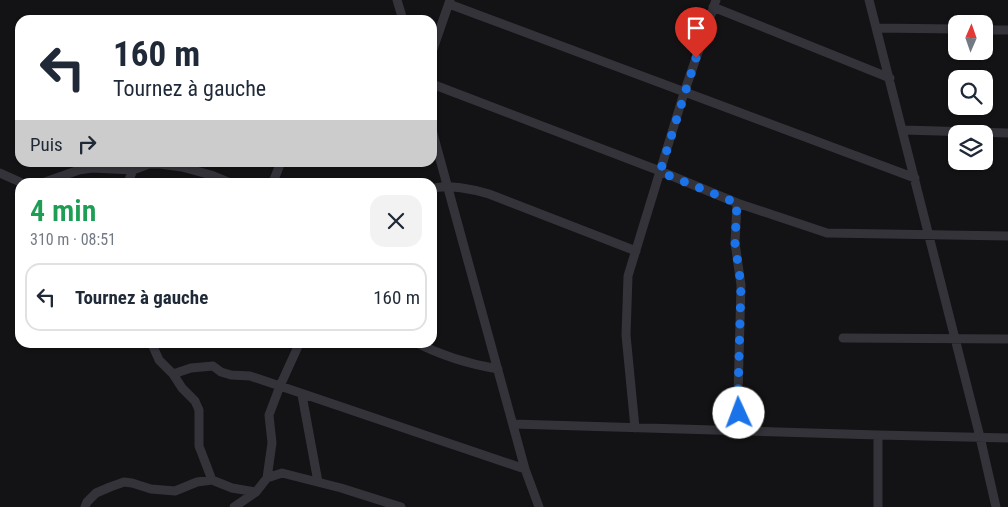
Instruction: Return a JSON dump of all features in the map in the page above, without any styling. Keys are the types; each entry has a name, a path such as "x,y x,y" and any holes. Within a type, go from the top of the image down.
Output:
{"street":[{"path":"397,0 401,15"},
{"path":"869,0 996,507"},
{"path":"437,37 449,2 684,93 915,178"},
{"path":"635,428 626,335 628,276 684,93 714,3 890,78"},
{"path":"877,28 948,29"},
{"path":"993,30 1008,30"},
{"path":"437,86 737,203 827,233 1008,236"},
{"path":"903,130 1008,133"},
{"path":"437,149 512,424 538,507"},
{"path":"56,178 79,170 92,168 133,170 141,167"},
{"path":"182,167 220,178"},
{"path":"130,178 133,170"},
{"path":"0,173 15,180"},
{"path":"437,188 440,186 477,190 636,251"},
{"path":"737,203 735,243 741,285 738,395 743,431"},
{"path":"843,338 1008,339"},
{"path":"154,348 159,360 195,401 199,410 200,446 212,480"},
{"path":"268,478 272,443 269,415 297,348"},
{"path":"427,348 443,356 469,364 498,369"},
{"path":"173,374 191,368 214,366 222,372 231,375 250,376 525,469"},
{"path":"302,395 318,482"},
{"path":"512,424 878,436 1008,438"},
{"path":"878,436 878,507"},
{"path":"234,507 256,492 268,478 282,473 341,488 386,505 401,507"},
{"path":"85,507 87,502 96,493 124,482 151,489 175,491 197,482 212,480 232,488 256,492"}],"route":[{"path":"696,58 660,172 737,203 735,243 741,285 739,413"}]}
